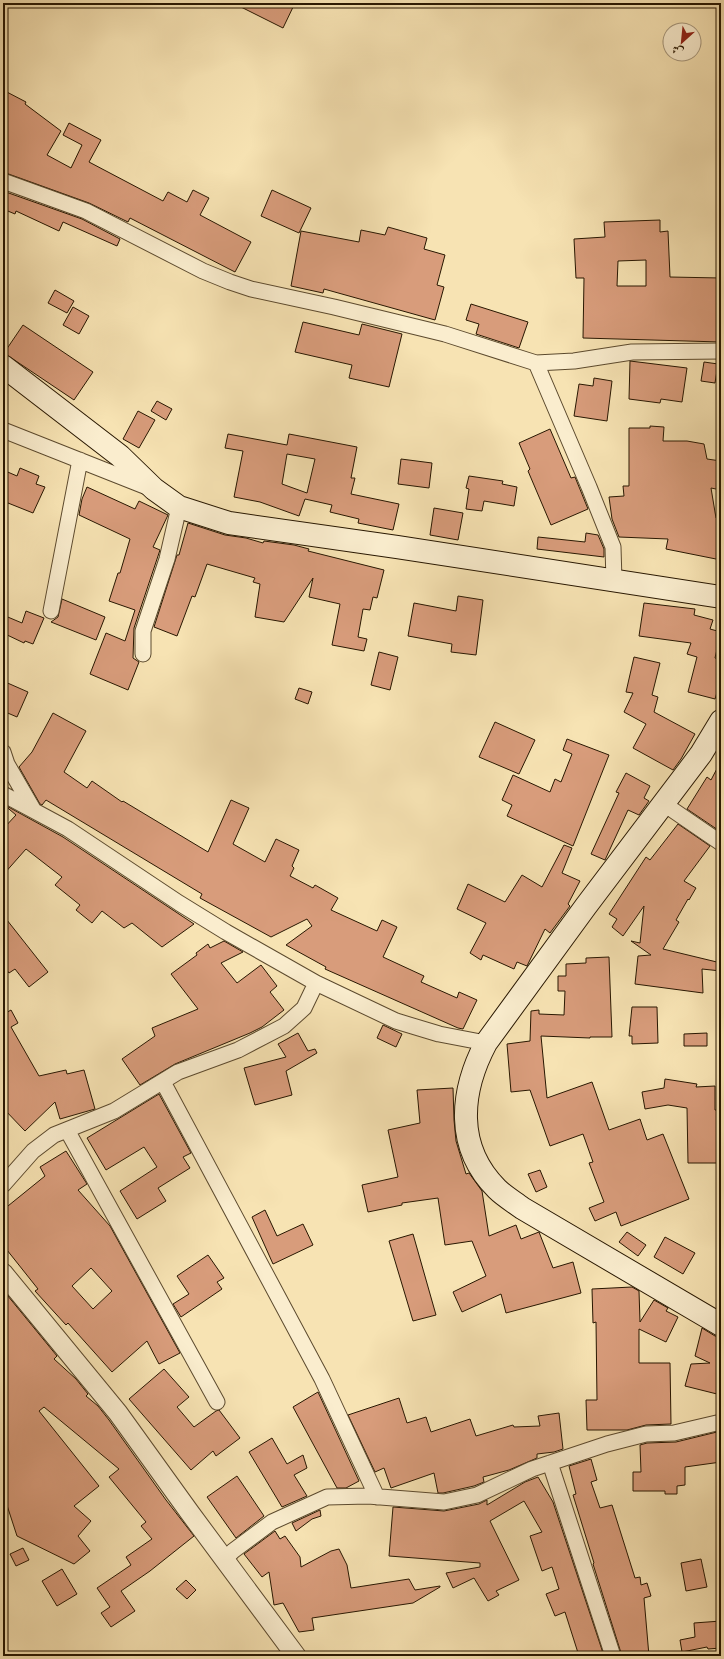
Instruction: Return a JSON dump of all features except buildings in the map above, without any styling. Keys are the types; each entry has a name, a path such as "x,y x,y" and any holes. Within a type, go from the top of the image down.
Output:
{"main road":[{"path":"3,366 120,456 154,489 179,508 229,523 721,597"},
{"path":"721,721 701,754 576,918 486,1043 475,1063 468,1087 465,1118 469,1144 479,1166 497,1190 522,1208 721,1325"}],"street":[{"path":"3,181 86,211 203,271 230,282 251,289 334,307 445,334 536,363 574,361 632,352 721,351"},
{"path":"536,363 613,546 614,581"},
{"path":"3,430 154,489"},
{"path":"51,611 80,460"},
{"path":"142,654 143,631 167,559 179,508"},
{"path":"3,752 7,764 33,809"},
{"path":"3,794 68,829 186,907 316,982 396,1021 439,1034 486,1043"},
{"path":"664,804 721,843"},
{"path":"3,1185 32,1151 54,1135 114,1111 178,1072 238,1050 284,1026 304,1008 316,982"},
{"path":"163,1082 322,1379 377,1497"},
{"path":"67,1130 217,1402"},
{"path":"3,1273 118,1413 296,1656"},
{"path":"225,1559 233,1551 272,1522 327,1497 377,1497 444,1502 477,1495 532,1469 607,1444 646,1434 674,1433 721,1422"},
{"path":"550,1463 613,1656"}]}
